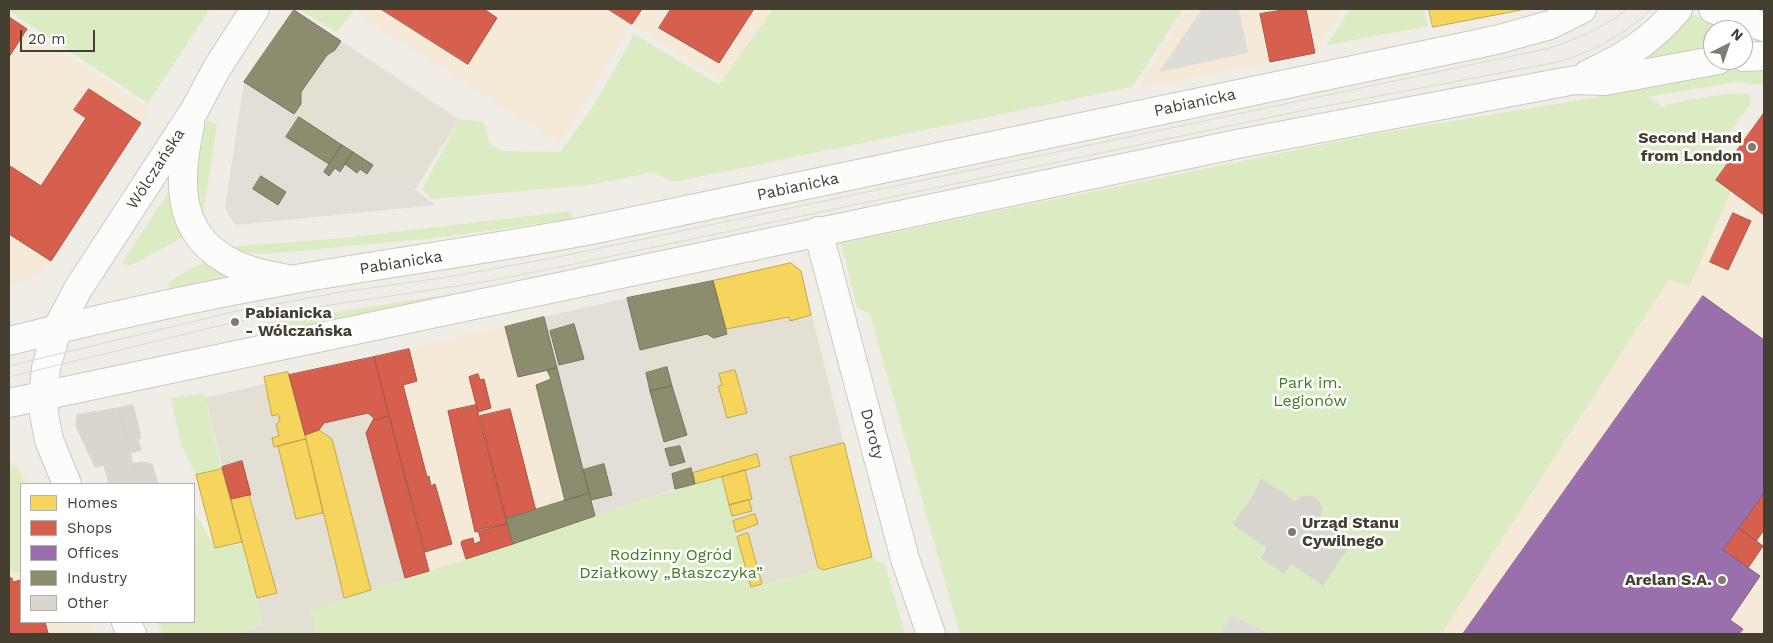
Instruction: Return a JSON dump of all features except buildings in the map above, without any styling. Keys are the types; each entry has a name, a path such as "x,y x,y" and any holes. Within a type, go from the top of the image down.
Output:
{"street":[{"name":"Wólczańska","path":"67,483 50,440 44,414 43,396 48,357 57,329 78,290 194,111 217,68 255,9"},
{"name":"Pabianicka","path":"9,341 223,293 291,280 503,247 596,230 1496,40 1550,24 1582,9"},
{"path":"1576,80 1619,59 1638,47 1662,27 1678,9"},
{"path":"1713,9 1764,27"},
{"path":"9,402 1237,144 1576,80 1605,81 1703,63"},
{"path":"194,111 186,143 182,172 184,199 194,230 204,242 226,260 257,273 291,280"},
{"name":"Doroty","path":"818,232 905,559 931,634"}],"shaded area":[{"path":"362,9 773,9 722,81 632,24 560,143 358,15"},
{"path":"1188,9 1343,9 1315,53 1141,88 1141,82"},
{"path":"1202,9 1239,9 1248,53 1159,72"},
{"path":"294,10 459,119 415,190 244,82"},
{"path":"9,16 150,110 40,275 9,287"},
{"path":"244,82 436,205 235,225 225,208"},
{"path":"1764,109 1764,634 1441,634 1669,279 1689,286 1714,180"},
{"path":"791,263 801,271 872,557 751,587 722,477 675,489 627,298"},
{"path":"627,298 675,489 595,516 544,317"},
{"path":"544,317 595,516 429,571 374,357"},
{"path":"374,357 429,571 371,590 314,626 317,634 235,634 263,625 205,397"},
{"path":"9,460 20,465 29,483 20,483 20,623 92,623 97,634 9,634"},
{"path":"1230,615 1270,634 1221,634"}],"green space":[{"path":"9,9 210,9 148,103 9,11"},
{"path":"299,9 354,9 337,33"},
{"path":"773,9 1183,9 1132,87 674,182 653,172 589,185 433,199 422,190 459,119 484,122 490,144 502,151 560,152 609,80 634,34 719,85"},
{"path":"1350,9 1424,9 1428,26 1327,45"},
{"path":"1689,14 1708,20 1703,20 1703,51 1652,61 1648,56"},
{"name":"Park im. Legionów","path":"1753,66 1764,67 1764,85 1735,82 1648,97 1664,108 1667,104 1709,96 1749,95 1751,99 1750,104 1718,146 1731,155 1714,180 1731,191 1689,287 1669,279 1441,634 960,634 870,315 857,307 841,243 1375,134 1599,97 1592,91 1711,70 1753,70"},
{"path":"207,120 217,124 202,223 193,182 198,146"},
{"path":"174,184 186,235 130,266 122,263"},
{"path":"571,211 572,219 435,238 264,254 249,253 227,247 344,238"},
{"path":"208,260 241,275 170,290 168,282"},
{"path":"489,288 270,333 267,323"},
{"path":"204,393 222,469 196,475 181,444 171,398"},
{"path":"9,465 18,469 25,483 20,483 20,571 13,573 9,565"},
{"name":"Rodzinny Ogród Działkowy „Błaszczyka”","path":"722,477 751,587 872,557 885,565 905,634 317,634 310,611 632,503"},
{"path":"195,513 215,548 242,544 263,625 235,634 163,634 158,623 195,623"}],"tram line":[{"path":"9,366 237,311 553,258 1546,49 1588,33 1627,9"},
{"path":"9,377 235,322 298,310 490,281 1305,110 1558,62 1584,53 1608,41 1631,27 1652,9"}],"place":[{"name":"Second Hand from London","path":"1752,147"},
{"name":"Pabianicka - Wólczańska","path":"235,322"},
{"name":"Urząd Stanu Cywilnego","path":"1292,532"},
{"name":"Arelan S.A.","path":"1722,580"}]}
